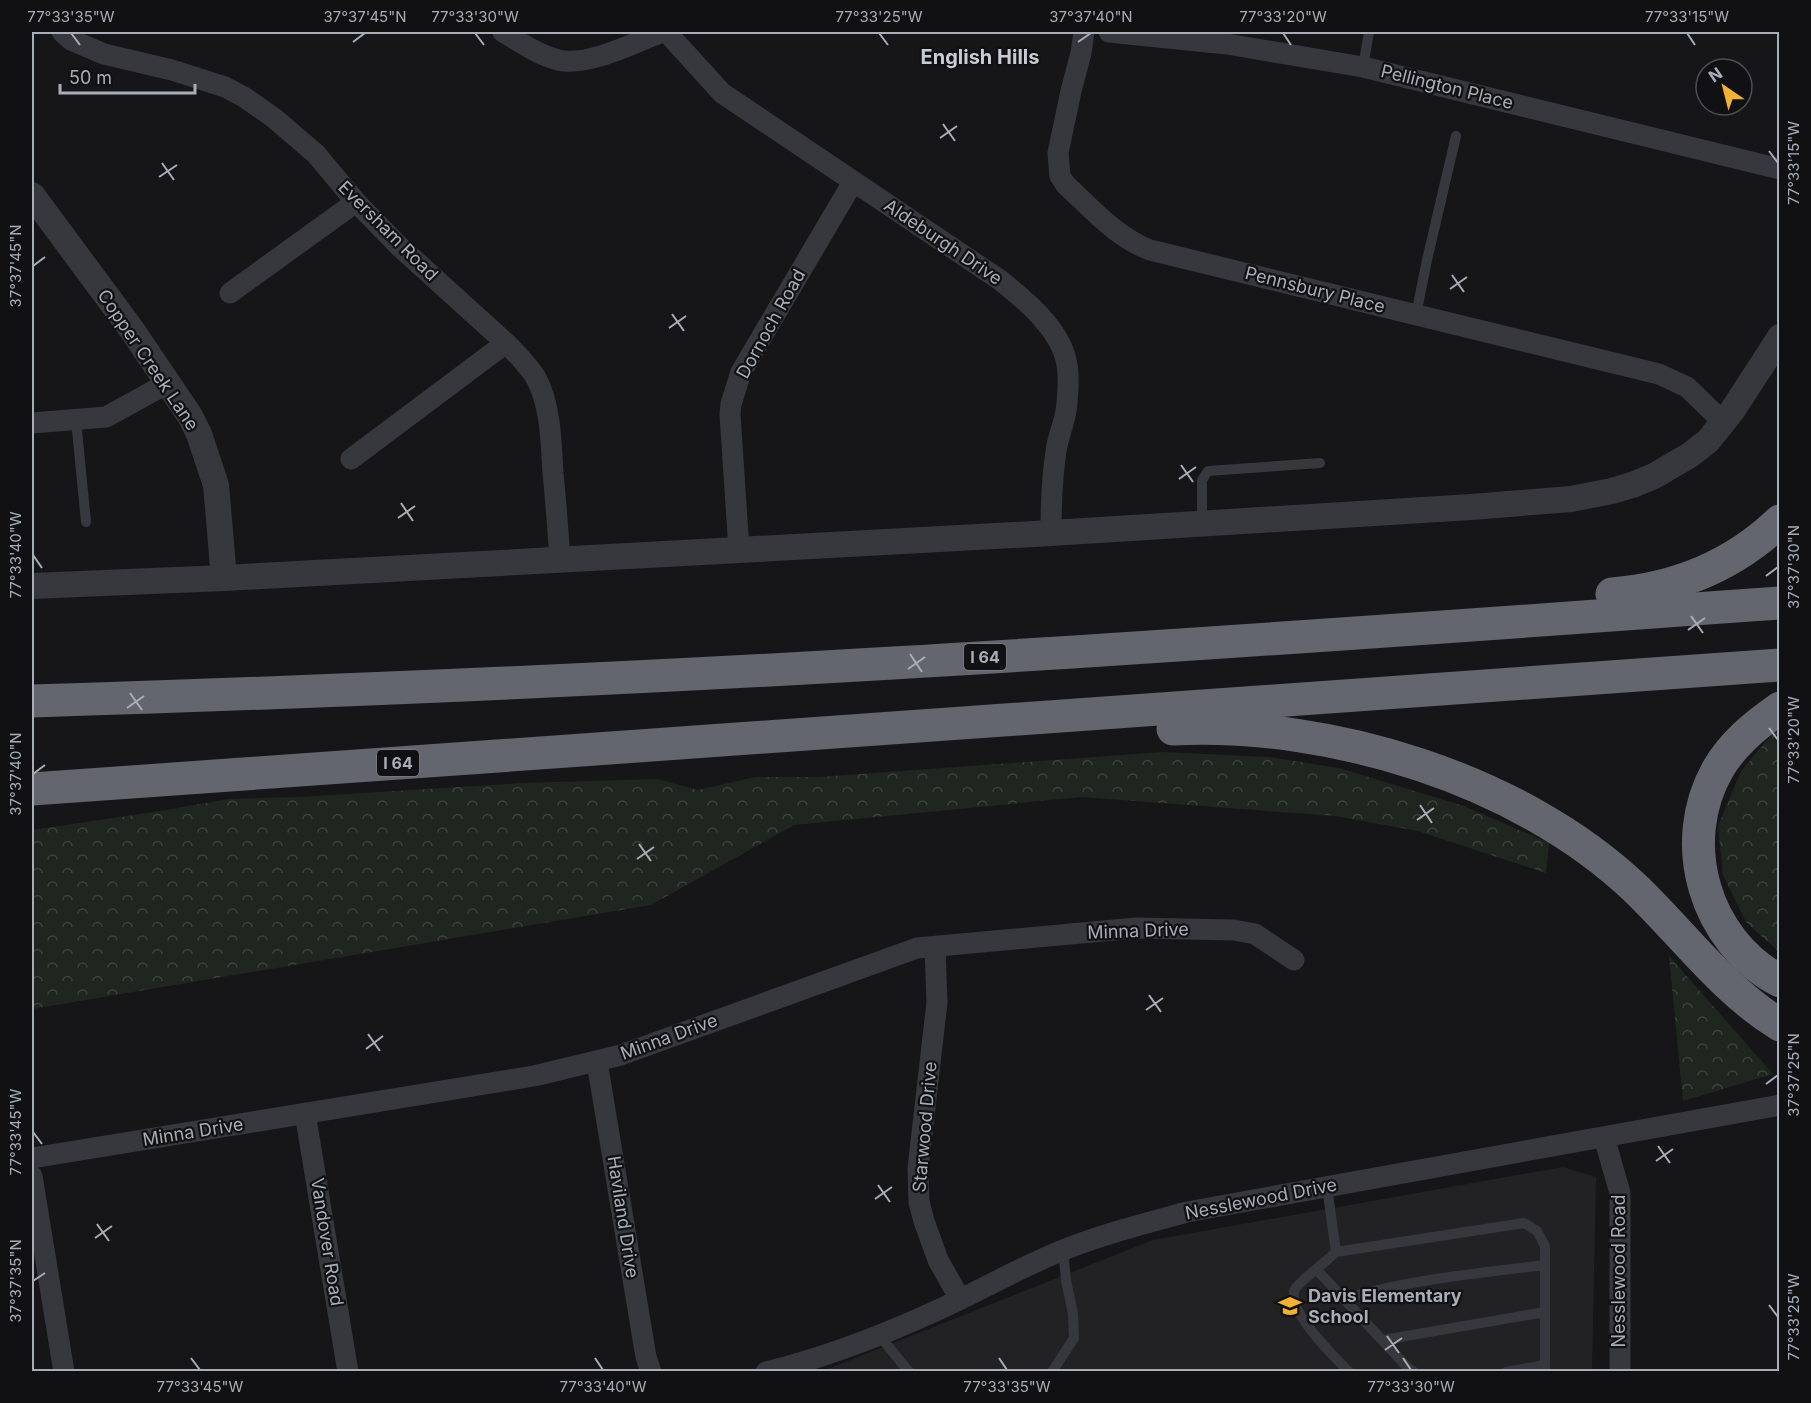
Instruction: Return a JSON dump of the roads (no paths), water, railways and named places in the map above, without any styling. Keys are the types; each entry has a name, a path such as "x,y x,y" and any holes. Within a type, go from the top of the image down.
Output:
{"highway":[{"path":"1344,633 1502,603 1650,590 1697,575 1742,553 1765,536 1779,521"},
{"name":"I 64","path":"32,701 614,678 912,662 1779,603"},
{"name":"I 64","path":"32,789 1779,665"},
{"path":"1779,708 1740,740 1723,762 1706,796 1698,835 1699,865 1703,886 1712,911 1743,954 1779,981"},
{"path":"953,724 1123,732 1219,728 1283,734 1373,752 1413,763 1466,782 1546,822 1611,868 1635,888 1738,994 1759,1013 1779,1025"}],"street":[{"name":"Eversham Road","path":"62,32 86,48 182,73 225,87 274,118 316,154 356,201 400,247 523,360 536,379 546,410 560,560"},
{"path":"503,32 528,48 559,60 582,60 662,32"},
{"name":"Aldeburgh Drive","path":"669,32 722,93 1000,280 1031,305 1059,343 1066,360 1068,379 1066,412 1052,475 1051,533"},
{"name":"Pennsbury Place","path":"1084,32 1082,53 1071,91 1058,153 1060,176 1066,185 1117,233 1136,245 1659,374 1688,387 1723,422"},
{"name":"Pellington Place","path":"1109,32 1227,44 1363,67 1779,170"},
{"name":"Dornoch Road","path":"739,550 731,404 741,372 853,182"},
{"name":"Copper Creek Lane","path":"32,195 132,330 190,416 199,434 216,485 224,578"},
{"path":"230,293 356,201"},
{"path":"351,459 506,343"},
{"path":"32,586 224,578 1051,533 1471,507 1581,497 1612,491 1654,476 1690,455 1708,441 1775,343"},
{"path":"32,423 106,417 168,384"},
{"name":"Minna Drive","path":"32,1158 534,1076 597,1062 917,948 1136,928 1233,930 1255,934 1294,960"},
{"name":"Starwood Drive","path":"934,946 937,1002 918,1168 919,1202 938,1260 960,1299"},
{"name":"Haviland Drive","path":"597,1062 646,1357 651,1371"},
{"name":"Nesslewood Drive","path":"766,1371 826,1355 879,1335 931,1313 1063,1250 1119,1230 1187,1212 1779,1105"},
{"name":"Vandover Road","path":"305,1113 348,1371"},
{"name":"Nesslewood Road","path":"1604,1137 1620,1193 1620,1371"},
{"path":"32,1176 64,1371"}],"lane":[{"path":"1363,67 1369,32"},
{"path":"1416,315 1456,136"},
{"path":"76,420 86,522"},
{"path":"1202,524 1202,480 1208,471 1320,463"},
{"path":"1327,1187 1336,1252"},
{"path":"1349,1371 1314,1333 1294,1301 1294,1290 1298,1284 1336,1252 1524,1222 1537,1231 1545,1246 1545,1368 1506,1371"},
{"path":"1052,1371 1074,1338 1073,1314 1063,1250"},
{"path":"1343,1299 1370,1291 1452,1276 1545,1265"},
{"path":"1317,1270 1408,1368 1414,1371"},
{"path":"1383,1340 1545,1312"},
{"path":"879,1335 909,1371"}],"place":[{"name":"Davis Elementary School","path":"1290,1306"}],"district":[{"name":"English Hills","path":"980,57"}]}
